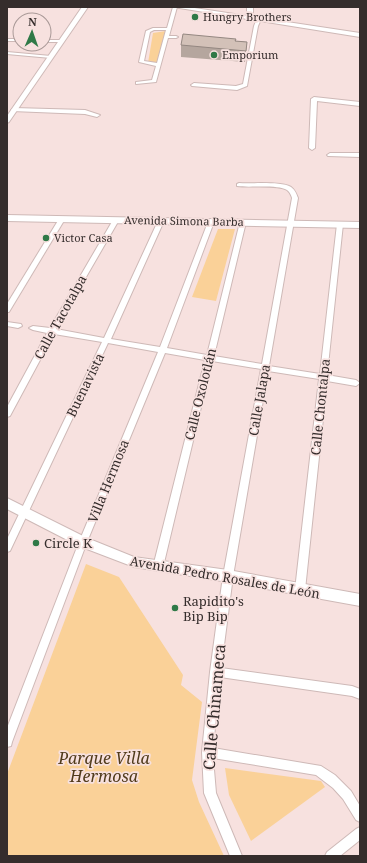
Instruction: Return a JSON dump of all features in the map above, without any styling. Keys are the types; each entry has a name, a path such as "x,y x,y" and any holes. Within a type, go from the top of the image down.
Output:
{"main road":[{"path":"176,7 360,34"},
{"path":"194,7 248,17"},
{"name":"Avenida Simona Barba","path":"7,218 360,225"},
{"name":"Avenida Pedro Rosales de León","path":"7,503 84,542 122,559 158,566 228,576 360,600"}],"street":[{"path":"7,121 12,111 85,7"},
{"path":"138,83 153,82 176,7"},
{"path":"248,17 250,7"},
{"path":"194,85 237,88 244,86 259,18"},
{"path":"158,65 141,62 148,31 169,27"},
{"path":"166,37 176,37"},
{"path":"52,40 62,41"},
{"path":"7,53 51,57"},
{"path":"312,148 314,99 360,104"},
{"path":"12,111 37,112 43,110 85,112 97,115"},
{"path":"330,155 360,155"},
{"name":"Calle Jalapa","path":"228,576 295,198 291,189 279,186 239,185"},
{"path":"7,310 62,219"},
{"name":"Calle Tacotalpa","path":"7,414 51,332 116,220"},
{"name":"Buenavista","path":"7,548 106,341 161,221"},
{"name":"Villa Hermosa","path":"7,742 10,728 162,352 211,222"},
{"name":"Calle Oxolotlán","path":"158,566 243,222"},
{"name":"Calle Chontalpa","path":"300,590 340,224"},
{"path":"7,324 18,326"},
{"path":"33,328 162,352 323,379 356,383"},
{"name":"Calle Chinameca","path":"228,576 215,672 207,752 207,775 210,793 236,856"},
{"path":"215,672 352,691 360,694"},
{"path":"207,752 317,770 329,775 338,782 360,816"},
{"path":"331,856 360,833"}],"green space":[{"path":"166,31 157,64 148,63 153,33"},
{"path":"218,229 235,229 216,301 192,297"},
{"name":"Parque Villa Hermosa","path":"86,564 119,577 183,675 181,685 202,702 192,780 199,802 224,856 7,856 7,774"},
{"path":"225,768 321,781 325,787 251,841 229,795"}],"building":[{"path":"183,34 236,39 235,41 247,42 246,51 181,45"}],"place":[{"name":"Hungry Brothers","path":"195,17"},
{"name":"Emporium","path":"214,55"},
{"name":"Victor Casa","path":"46,238"},
{"name":"Circle K","path":"36,543"},
{"name":"Rapidito's Bip Bip","path":"175,608"}]}
